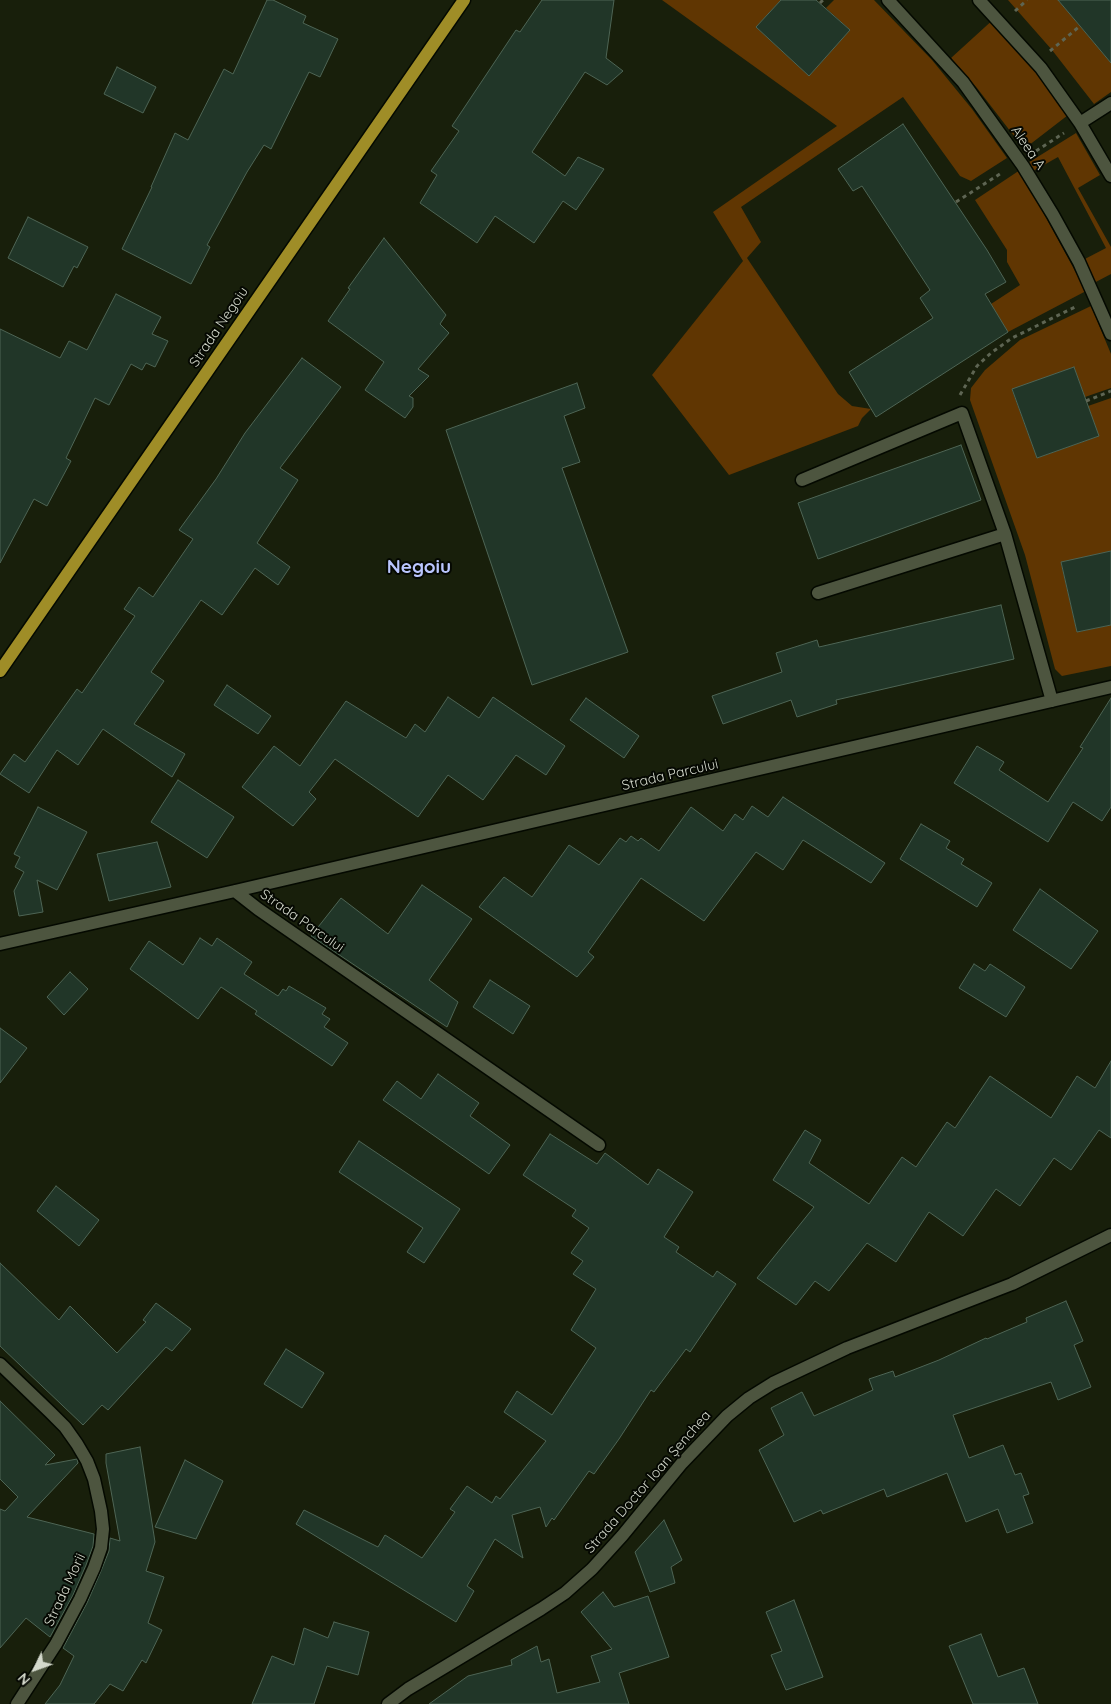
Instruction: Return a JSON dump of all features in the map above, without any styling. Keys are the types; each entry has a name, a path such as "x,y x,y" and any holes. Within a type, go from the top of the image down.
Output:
{"main road":[{"name":"Strada Negoiu","path":"0,672 464,0"}],"street":[{"name":"Aleea A","path":"888,0 963,82 1020,161 1053,214 1079,262 1111,334"},
{"path":"979,0 1036,62 1080,123 1111,176"},
{"path":"1080,123 1111,103"},
{"path":"802,480 962,413 1005,534 1052,701"},
{"path":"818,593 1005,534"},
{"name":"Strada Parcului","path":"0,944 1111,687"},
{"name":"Strada Parcului","path":"235,891 258,909 599,1145"},
{"name":"Strada Doctor Ioan Șenchea","path":"388,1704 408,1689 565,1593 598,1562 682,1462 727,1416 749,1398 773,1383 847,1348 1012,1284 1111,1235"},
{"name":"Strada Morii","path":"0,1364 65,1427 77,1444 87,1461 94,1479 103,1529 101,1548 80,1599 56,1644 17,1704"}],"path":[{"path":"1036,62 1080,26"},
{"path":"956,202 1080,123"},
{"path":"962,413 960,396 976,366 991,353 1012,338 1096,297"},
{"path":"1086,401 1111,391"}],"shaded area":[{"path":"662,0 781,0 756,27 809,76 850,30 826,8 834,0 874,0 932,60 972,109 1007,158 971,181 960,176 903,97 741,207 761,242 747,258 838,394 852,406 871,409 862,418 858,426 729,475 652,375 743,261 713,212 837,126"},
{"path":"1008,0 1058,0 1111,63 1111,92 1094,104 1052,50"},
{"path":"996,17 1072,112 1024,149 977,88 951,58"},
{"path":"1076,133 1100,175 1078,188 1111,247 1111,274 1092,284 1081,261 1106,248 1058,157 1028,174 1023,166"},
{"path":"1020,170 1086,291 1008,332 991,304 1020,285 1007,262 1007,250 975,200"},
{"path":"1091,306 1111,354 1111,388 1085,397 1074,367 1012,390 1037,458 1099,436 1088,406 1111,398 1111,551 1061,563 1077,632 1111,625 1111,666 1062,676 1055,669 1025,555 970,400 971,388 985,370 1020,340"}],"building":[{"path":"267,0 273,0 306,16 303,23 338,39 320,77 309,72 271,149 264,145 247,172 207,245 210,247 191,284 122,249 152,187 175,133 188,140 224,69 233,74"},
{"path":"542,0 614,0 606,58 623,71 607,85 585,72 532,152 565,176 578,157 604,169 576,210 563,201 534,243 495,216 477,243 420,203 437,175 431,171 459,131 452,126 516,30 520,32"},
{"path":"781,0 816,0 850,30 809,76 756,27"},
{"path":"1058,0 1111,0 1111,63 1080,26"},
{"path":"117,67 156,87 143,113 104,94"},
{"path":"903,124 987,250 1006,282 985,294 1008,332 876,417 849,372 933,318 920,298 930,290 862,186 853,191 838,169"},
{"path":"28,217 88,247 77,268 74,266 63,287 8,258"},
{"path":"384,238 446,315 440,324 449,333 418,369 429,376 409,396 413,398 413,407 405,418 365,390 384,362 328,321 350,289 348,288"},
{"path":"116,294 161,317 152,334 168,341 155,367 146,363 142,370 131,364 109,405 95,398 66,458 71,461 47,506 34,499 0,563 0,329 60,358 69,341 87,350"},
{"path":"302,358 341,387 280,468 298,480 257,543 290,567 278,585 255,568 222,615 201,600 151,672 164,681 134,724 185,754 172,777 103,729 78,765 57,750 29,793 0,774 14,754 25,762 77,689 82,693 135,616 124,609 139,587 153,597 193,539 179,530 216,479 245,433"},
{"path":"1074,367 1099,436 1037,458 1012,389"},
{"path":"577,383 585,408 564,416 580,462 562,468 628,652 532,685 446,430"},
{"path":"961,445 981,500 818,559 798,503"},
{"path":"1111,551 1111,625 1077,632 1061,562"},
{"path":"1001,605 1014,659 836,700 837,704 797,717 791,700 723,724 712,696 782,672 776,653 817,640 819,647"},
{"path":"227,685 271,716 258,734 214,705"},
{"path":"448,697 479,718 493,697 565,746 546,775 516,755 483,800 448,775 418,817 335,759 309,792 316,799 293,826 242,787 274,746 300,766 346,701 406,738 415,724 425,732"},
{"path":"586,698 639,736 624,758 570,720"},
{"path":"1111,698 1111,807 1102,821 1073,802 1048,842 954,783 977,746 1004,762 999,770 1048,802 1083,748 1080,747"},
{"path":"178,780 234,817 207,858 151,822"},
{"path":"783,797 885,863 871,883 803,840 783,870 756,852 704,921 641,878 588,952 594,957 577,977 479,907 504,877 532,897 569,845 599,865 620,838 626,842 631,836 638,841 641,838 659,851 691,807 723,831 735,814 743,820 752,806 768,817"},
{"path":"38,807 87,832 57,890 37,880 43,912 19,916 14,891 24,872 15,867 20,857 14,854"},
{"path":"921,824 950,841 946,848 964,859 961,864 992,883 977,907 900,859"},
{"path":"157,842 171,887 109,901 97,854"},
{"path":"422,885 472,919 429,980 458,1002 447,1027 311,936 341,898 388,934"},
{"path":"1040,889 1098,931 1071,969 1013,930"},
{"path":"200,938 212,946 217,938 252,962 244,974 278,996 283,989 286,991 289,986 326,1008 322,1014 330,1019 324,1027 348,1043 332,1066 255,1014 257,1011 221,987 198,1019 130,969 149,941 183,965"},
{"path":"974,964 985,971 990,964 1025,987 1006,1017 959,988"},
{"path":"70,972 88,989 64,1015 47,997"},
{"path":"490,980 530,1006 513,1034 473,1007"},
{"path":"0,1028 27,1048 0,1083"},
{"path":"1111,1061 1111,1138 1099,1130 1071,1170 1054,1158 1020,1206 996,1189 963,1236 929,1212 896,1262 867,1243 829,1291 815,1281 796,1305 757,1278 814,1207 773,1180 805,1130 821,1140 809,1163 869,1204 902,1157 916,1167 947,1122 955,1128 990,1076 1051,1118 1077,1076 1095,1088"},
{"path":"438,1074 479,1103 470,1116 510,1145 489,1174 383,1100 397,1081 421,1099"},
{"path":"550,1134 597,1164 605,1153 648,1185 658,1169 693,1192 664,1237 679,1247 676,1252 713,1277 717,1271 736,1284 690,1352 686,1349 654,1392 651,1390 594,1474 589,1471 554,1520 552,1518 546,1527 540,1507 512,1515 523,1558 495,1539 467,1586 474,1591 456,1622 296,1524 304,1510 378,1547 385,1535 422,1558 455,1512 450,1509 467,1486 492,1503 496,1496 500,1499 546,1441 504,1412 517,1391 552,1415 596,1348 571,1330 596,1289 573,1274 583,1261 571,1253 589,1228 572,1216 576,1210 523,1175"},
{"path":"359,1141 460,1209 424,1263 407,1252 423,1228 339,1172"},
{"path":"56,1186 99,1220 79,1246 37,1211"},
{"path":"0,1263 59,1320 70,1306 117,1353 146,1322 143,1320 156,1303 191,1329 172,1351 166,1347 108,1410 102,1405 83,1425 0,1346"},
{"path":"1066,1301 1083,1341 1074,1345 1091,1387 1058,1400 1051,1382 953,1415 969,1458 1003,1445 1015,1475 1021,1473 1029,1494 1023,1496 1033,1523 1007,1533 998,1509 966,1522 947,1473 887,1497 884,1489 823,1514 821,1510 794,1522 759,1450 784,1435 771,1408 802,1392 814,1416 873,1390 869,1379 893,1371 895,1377 939,1360 986,1338 1027,1322 1026,1318"},
{"path":"286,1349 324,1373 302,1408 264,1384"},
{"path":"0,1401 55,1455 45,1465 77,1459 78,1463 27,1517 94,1534 93,1546 86,1565 73,1595 50,1637 26,1618 0,1648 0,1509 5,1511 18,1497 0,1479"},
{"path":"140,1447 155,1542 146,1571 164,1577 148,1623 162,1630 146,1663 142,1660 123,1691 110,1684 94,1704 45,1704 60,1685 74,1656 63,1648 87,1603 101,1571 109,1551 110,1538 120,1541 106,1454"},
{"path":"185,1460 223,1481 196,1539 155,1527"},
{"path":"664,1520 682,1560 671,1567 675,1583 650,1592 635,1552"},
{"path":"603,1592 614,1607 648,1596 669,1657 619,1673 629,1704 429,1704 468,1676 512,1665 511,1660 537,1646 541,1662 549,1659 557,1693 600,1682 591,1656 612,1649 581,1612"},
{"path":"794,1600 823,1677 786,1690 771,1655 782,1651 766,1612"},
{"path":"334,1622 369,1632 358,1675 327,1666 314,1704 252,1704 272,1656 294,1665 304,1628 328,1638"},
{"path":"981,1634 998,1677 1024,1668 1038,1704 973,1704 949,1646"}],"district":[{"name":"Negoiu","path":"419,567"}]}
